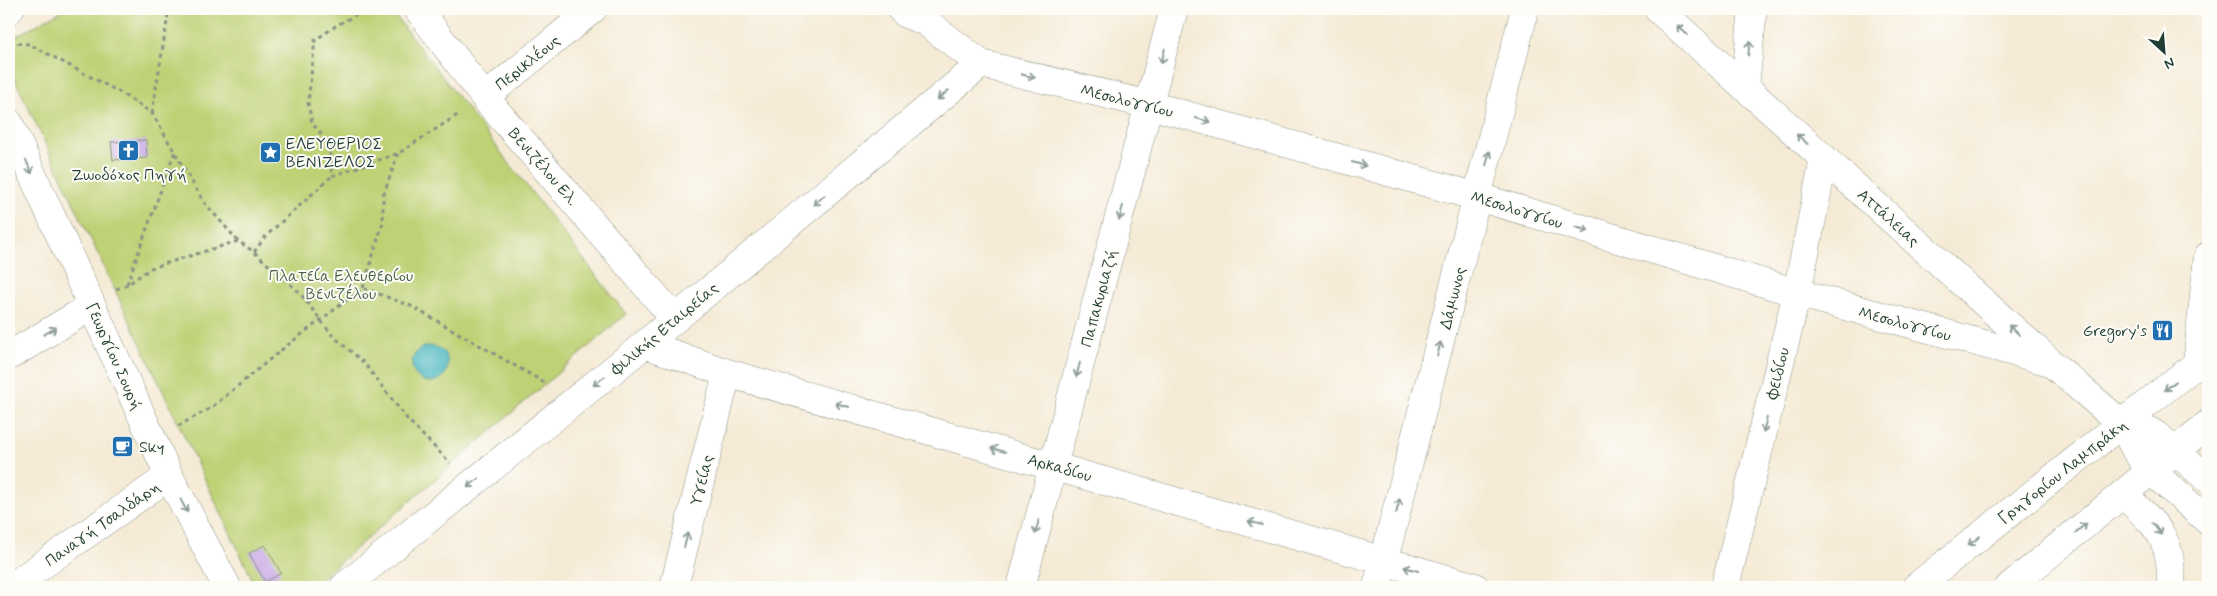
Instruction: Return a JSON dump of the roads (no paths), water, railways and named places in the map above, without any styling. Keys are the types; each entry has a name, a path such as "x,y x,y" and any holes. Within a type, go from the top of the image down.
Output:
{"street":[{"name":"Βενιζέλου Ελ.","path":"418,9 485,97 675,319"},
{"name":"Περικλέους","path":"485,97 593,9"},
{"path":"901,9 906,14 929,13 981,64"},
{"name":"Παπακυριαζή","path":"1021,587 1052,465 1150,106 1174,9"},
{"name":"Δάμωνος","path":"1377,587 1525,9"},
{"name":"Αττάλειας","path":"1658,9 2050,362 2122,424 2136,451 2151,471 2208,521"},
{"path":"1745,87 1753,9"},
{"name":"Μεσολογγίου","path":"981,64 1150,106 1478,197 1797,293 2050,362"},
{"name":"Φιλικής Εταιρείας","path":"344,587 645,344 981,64"},
{"name":"Γεωργίου Σουρή","path":"9,123 102,298 168,476 227,587"},
{"name":"Φειδίου","path":"1725,587 1797,293 1824,159"},
{"path":"2203,360 2208,256"},
{"path":"9,356 102,298"},
{"name":"Αρκαδίου","path":"645,344 727,373 1475,587"},
{"name":"Γρηγορίου Λαμπράκη","path":"1916,587 2203,360"},
{"name":"Υγείας","path":"674,587 727,373"},
{"name":"Αττάλειας","path":"2122,424 2139,425 2156,435 2208,479"},
{"path":"2009,587 2208,424"},
{"name":"Παναγή Τσαλδάρη","path":"11,587 168,476"},
{"path":"2123,494 2159,529 2168,546 2171,569 2170,587"}],"water":[{"path":"430,346 437,347 443,351 447,357 447,371 443,377 437,381 430,382 423,381 417,377 413,371 412,364 413,357 417,351 423,347"}],"place":[{"name":"Ζωοδόχος Πηγή","path":"129,150"},
{"name":"ΕΛΕΥΘΕΡΙΟΣ ΒΕΝΙΖΕΛΟΣ","path":"270,152"},
{"name":"Gregory's","path":"2163,330"},
{"name":"Sky","path":"123,446"}],"park label":[{"name":"Πλατεία Ελευθερίου Βενιζέλου","path":"341,284"}]}
